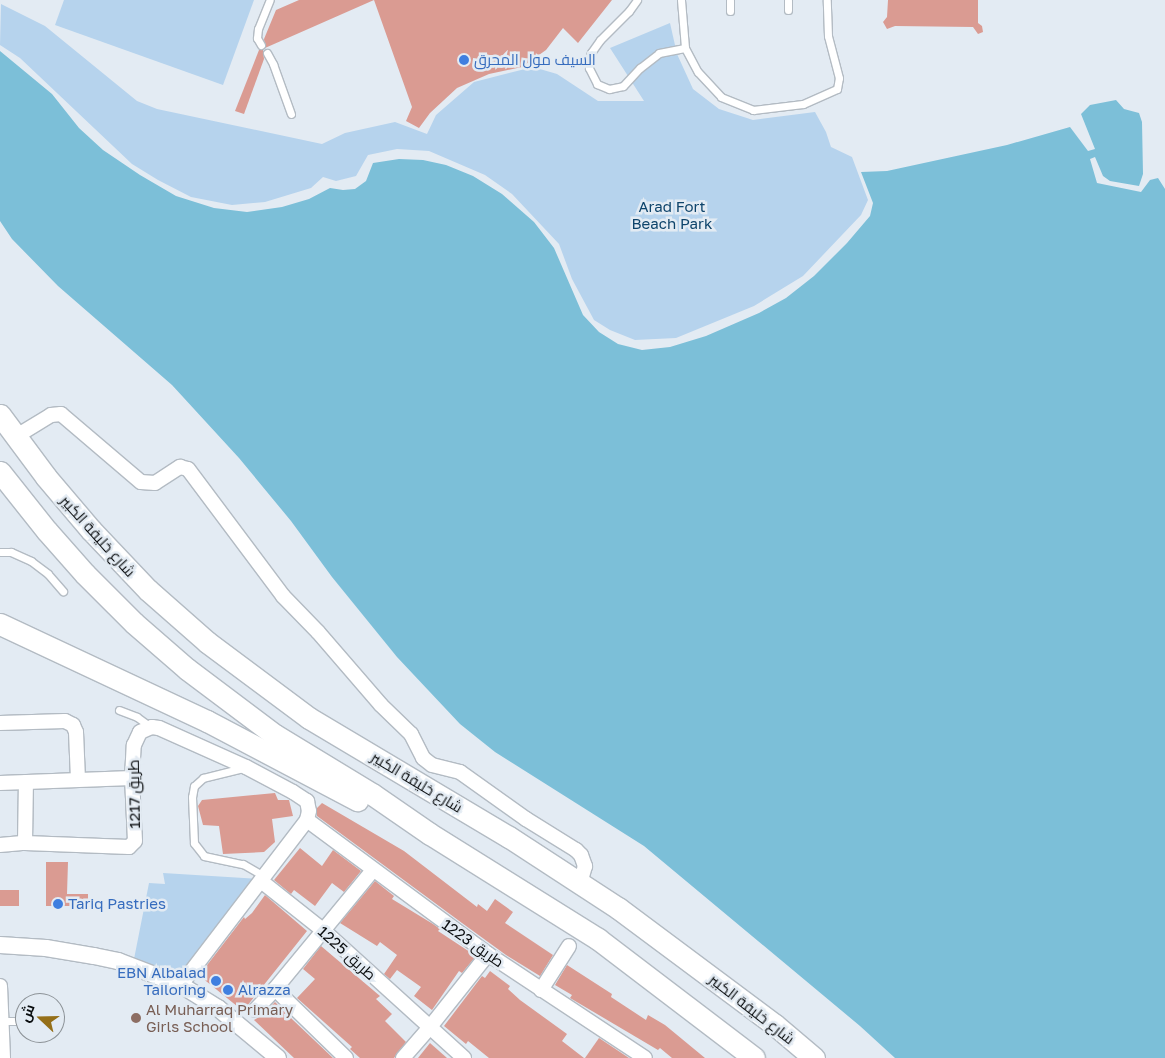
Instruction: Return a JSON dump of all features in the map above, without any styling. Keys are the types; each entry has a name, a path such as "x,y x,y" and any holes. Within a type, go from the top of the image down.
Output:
{"main road":[{"name":"شارع خليفة الكبير","path":"0,415 15,438 91,530 148,590 207,642 308,718 509,837 580,883 642,926 775,1026 814,1058"},
{"path":"0,472 47,531 85,574 134,623 187,670 275,735 372,794 430,834 598,939 754,1058"},
{"path":"0,624 207,721 350,797 430,834"}],"street":[{"path":"15,438 51,415 61,414 141,482 155,483 180,468 188,469 283,596 318,632 381,705 411,734 423,758 432,765 460,772 526,819 576,850 585,866 580,883"},
{"path":"0,723 65,722 73,725 76,732 78,780"},
{"path":"152,727 159,728 294,792 307,801 309,811 307,820 182,984"},
{"name":"طريق 1217","path":"0,845 25,843 129,847 134,841 132,756 140,732 152,727"},
{"path":"0,783 132,778"},
{"path":"25,843 26,782"},
{"name":"طريق 1223","path":"307,820 488,954 645,1058"},
{"path":"255,1010 324,931 373,870"},
{"name":"طريق 1225","path":"263,878 464,1058"},
{"path":"0,945 46,948 102,957 182,984 218,1008 278,1058"},
{"path":"541,990 569,946"},
{"path":"402,1058 430,1027 488,954"},
{"path":"0,986 3,1058"},
{"path":"275,989 346,1058"}],"lane":[{"path":"261,45 257,38 258,29 270,0"},
{"path":"637,0 629,12 600,40 591,53 589,68 597,84 609,89 623,86 640,68 659,53 684,48"},
{"path":"682,0 684,48 698,72 712,90 742,107 753,110 784,108 834,92 840,82 828,36 827,0"},
{"path":"730,0 730,11"},
{"path":"788,0 788,10"},
{"path":"267,53 273,64 290,114"},
{"path":"0,552 10,552 31,561 48,574 63,591"},
{"path":"119,710 137,717 152,727"},
{"path":"246,768 203,778 194,786 192,796 194,843 204,856 243,864 263,878"},
{"path":"1,1021 15,1021"}],"green space":[{"path":"64,0 254,0 223,85 55,25"},
{"name":"Arad Fort Beach Park","path":"1,4 45,26 137,101 157,109 322,144 345,133 395,122 427,134 436,115 474,82 533,67 557,74 598,101 644,101 610,48 670,23 677,54 693,89 719,109 753,120 815,112 826,132 831,147 852,157 868,200 861,215 803,276 754,306 676,338 635,340 610,330 594,320 572,279 559,244 512,194 485,175 429,151 397,149 368,155 356,176 336,181 323,177 311,188 265,202 232,205 191,197 158,180 132,164 20,58 0,45"},
{"path":"163,873 258,879 183,972 176,975 134,959 149,883 165,884"}],"shaded area":[{"path":"0,51 52,94 79,128 103,150 176,196 214,208 247,212 282,207 309,199 330,188 355,189 366,181 373,163 399,159 423,160 446,165 473,176 502,194 534,222 554,248 583,315 599,332 618,344 642,350 670,347 706,336 759,313 786,298 814,276 847,243 870,216 873,203 861,172 887,171 1007,145 1070,127 1088,151 1095,149 1081,114 1090,105 1116,100 1124,109 1139,113 1142,122 1143,174 1139,186 1110,181 1103,176 1095,157 1090,159 1097,183 1141,192 1150,180 1158,178 1165,189 1165,1058 895,1058 860,1026 644,846 495,752 460,724 397,657 332,577 291,521 239,458 172,385 58,286 12,239 0,221"}],"building":[{"path":"299,0 374,0 265,48 264,39 276,10"},
{"name":"السيف مول المحرق","path":"374,0 612,0 578,43 563,28 546,50 522,67 489,74 457,88 430,113 419,128 406,121 412,107"},
{"path":"888,0 978,0 978,23 982,26 983,32 978,34 973,27 895,26 887,29 883,22 887,17"},
{"path":"259,50 263,50 264,59 244,114 235,111"},
{"path":"275,793 278,800 289,800 293,816 272,819 275,842 264,852 223,854 219,826 203,825 198,806 202,800"},
{"path":"322,803 404,851 477,907 478,904 487,911 495,899 513,912 505,923 553,955 540,976 506,955 317,816 317,808"},
{"path":"300,848 322,866 333,850 361,871 344,892 332,883 315,906 294,890 291,894 274,880"},
{"path":"46,862 68,862 67,894 88,894 88,906 46,906"},
{"path":"375,881 394,896 392,899 433,924 440,929 438,931 476,956 462,973 459,971 432,1010 414,996 421,987 397,970 390,979 384,974 397,955 380,942 377,946 340,923"},
{"path":"0,890 19,890 19,906 0,906"},
{"path":"265,895 307,931 243,1011 201,977 203,975 201,973 244,917 245,919 252,913"},
{"path":"321,946 380,996 376,999 392,1014 385,1021 406,1042 394,1058 360,1058 350,1049 352,1047 297,998 315,979 303,969"},
{"path":"567,965 612,994 611,997 646,1020 648,1015 665,1025 705,1058 672,1058 660,1048 658,1050 570,998 572,995 555,985"},
{"path":"490,971 510,986 508,989 520,1000 567,1034 562,1041 584,1058 489,1058 468,1041 466,1044 444,1026 482,976 485,978"},
{"path":"275,1002 333,1058 294,1058 254,1020 261,1016"},
{"path":"599,1038 629,1058 585,1058"},
{"path":"430,1043 447,1058 418,1058"}],"place":[{"name":"السيف مول المحرق","path":"464,60"},
{"name":"Tariq Pastries","path":"58,904"},
{"name":"EBN Albalad Tailoring","path":"216,981"},
{"name":"Alrazza","path":"228,990"},
{"name":"Al Muharraq Primary Girls School","path":"136,1018"}]}
